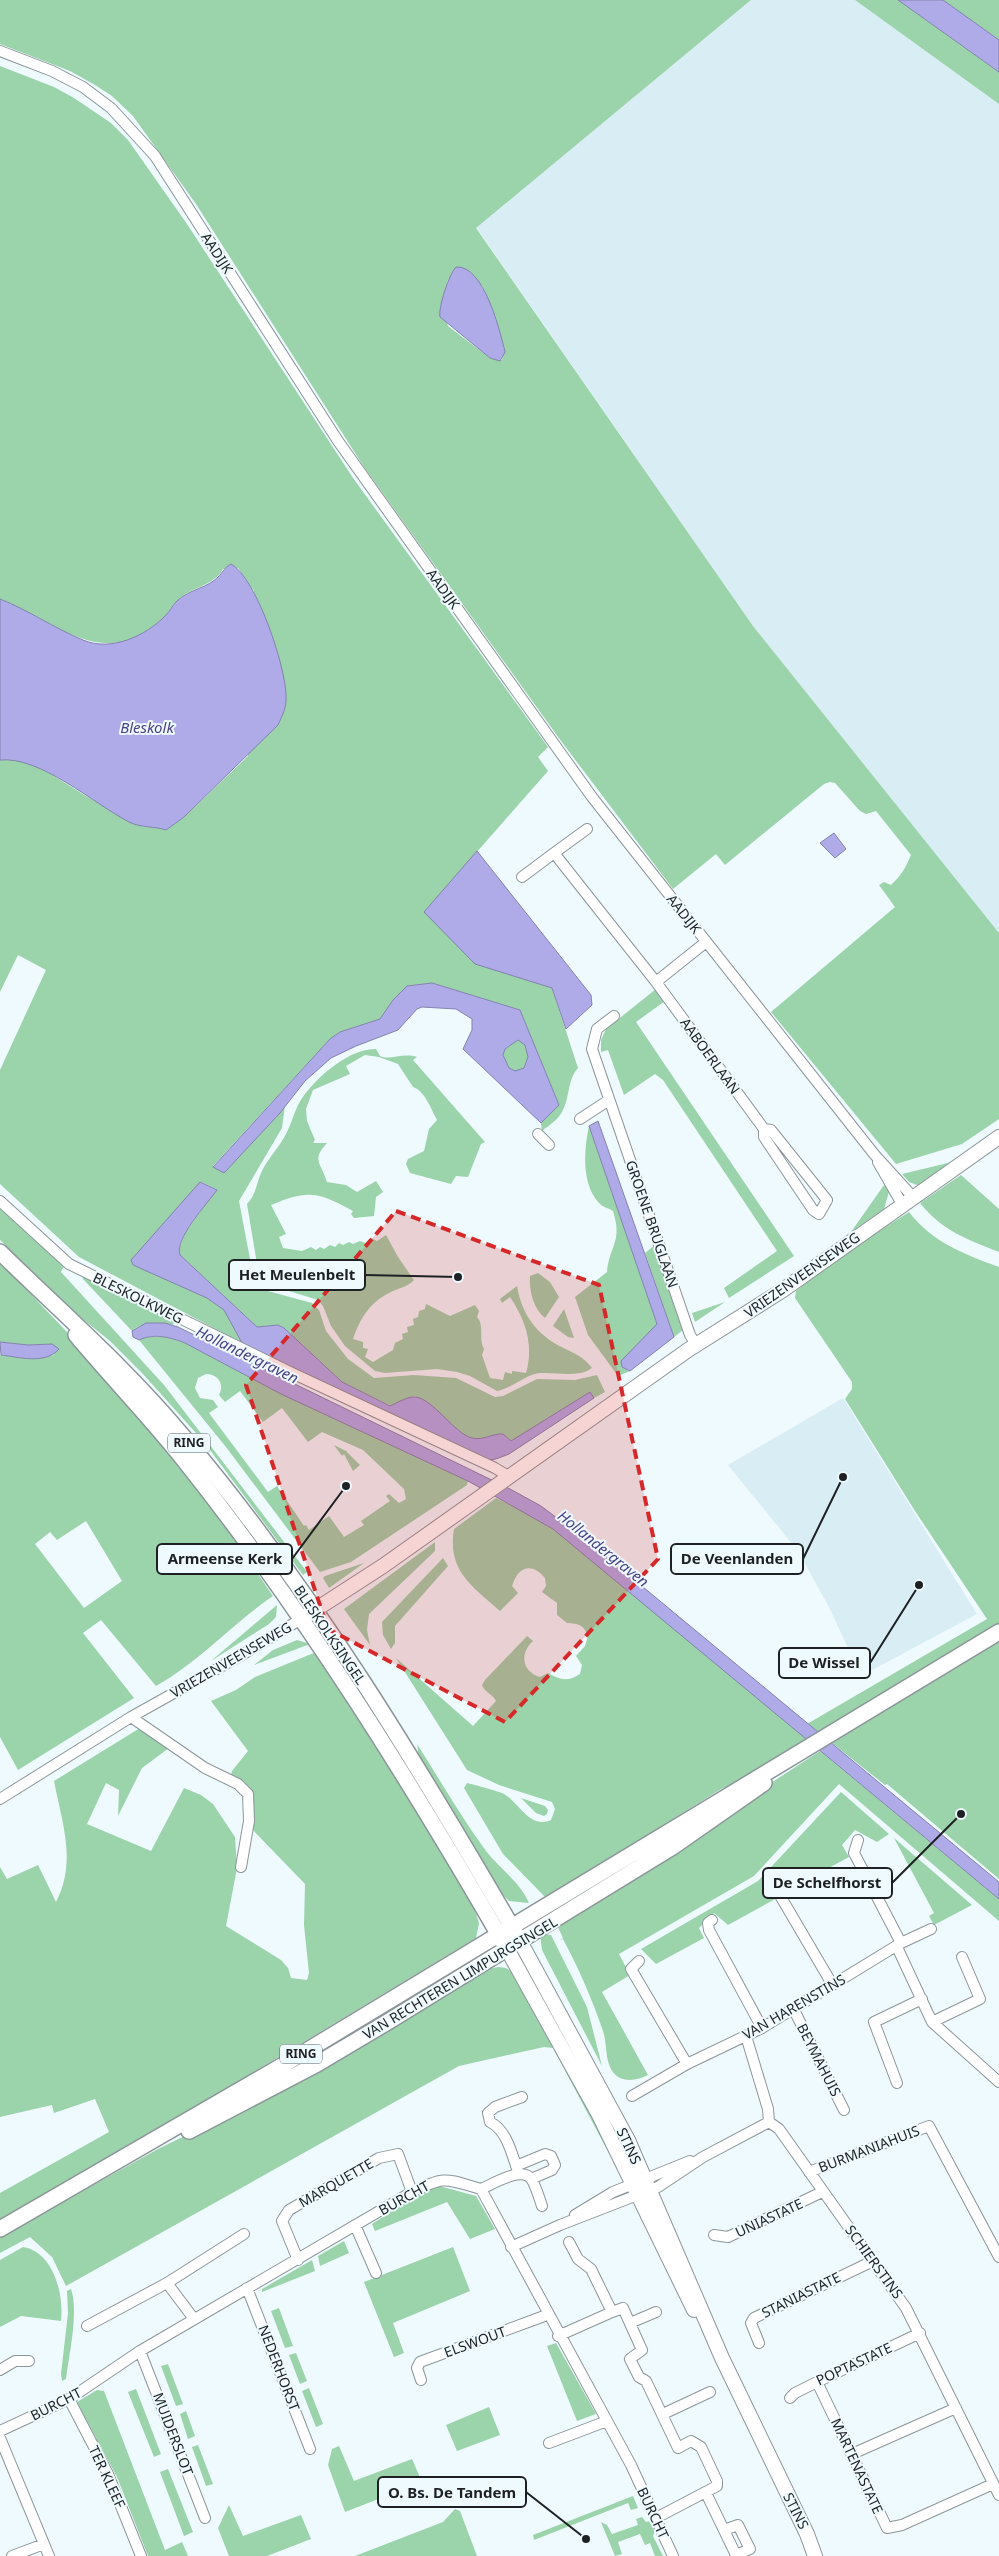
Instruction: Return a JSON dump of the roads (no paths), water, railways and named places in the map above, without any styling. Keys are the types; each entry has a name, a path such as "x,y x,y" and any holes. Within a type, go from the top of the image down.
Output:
{"main road":[{"name":"BLESKOLKSINGEL","path":"0,1252 100,1347 180,1432 228,1490 315,1611 411,1760 514,1945"},
{"name":"BLESKOLKSINGEL","path":"41,1293 184,1460 301,1619 505,1930"},
{"name":"VAN RECHTEREN LIMPURGSINGEL","path":"0,2229 102,2172 767,1770 805,1751 999,1632"},
{"name":"VAN RECHTEREN LIMPURGSINGEL","path":"102,2172 152,2150 317,2064 682,1841 789,1765 805,1751"}],"street":[{"name":"AADIJK","path":"0,51 52,71 83,86 111,108 155,156 338,442 592,797 874,1154 907,1201"},
{"path":"522,877 587,829"},
{"name":"AABOERLAAN","path":"554,853 656,982 764,1129 764,1137 815,1214 819,1214 827,1200 771,1130 764,1129"},
{"path":"656,982 706,942"},
{"name":"GROENE BRUGLAAN","path":"614,1016 597,1029 592,1049 690,1336 697,1346"},
{"path":"580,1119 610,1100"},
{"path":"538,1134 549,1145"},
{"name":"VRIEZENVEENSEWEG","path":"0,1800 131,1717 240,1656 315,1611 383,1566 504,1479 606,1410 628,1391 688,1350 783,1290 999,1137"},
{"name":"BLESKOLKWEG","path":"0,1201 69,1264 292,1373 495,1468 504,1479"},
{"path":"131,1717 205,1768 238,1784 248,1794 249,1821 241,1867"},
{"path":"858,1840 854,1853 899,1945 932,2022 999,2082"},
{"path":"784,1875 775,1887 832,1984"},
{"path":"712,1920 708,1924 709,1930 762,2028"},
{"name":"VAN HARENSTINS","path":"632,2096 687,2064 762,2028 794,2010 832,1984 899,1945 931,1929"},
{"name":"STINS","path":"514,1945 594,2105 641,2187 678,2280 722,2358 807,2534 815,2556"},
{"path":"932,2022 980,1999 962,1957"},
{"path":"639,1961 631,1969 687,2064"},
{"path":"897,2083 874,2022 922,1999"},
{"name":"BEYMAHUIS","path":"794,2010 844,2110"},
{"path":"511,2247 560,2225 592,2203 641,2187 769,2122 768,2109 746,2036"},
{"path":"522,2097 495,2107 488,2113 490,2122 499,2126 504,2134 517,2170 531,2178 542,2206"},
{"name":"SCHIERSTINS","path":"769,2122 779,2129 906,2308 999,2495"},
{"name":"BURMANIAHUIS","path":"809,2172 929,2126 999,2257"},
{"name":"MARQUETTE","path":"298,2260 282,2221 289,2210 379,2158 398,2154 412,2192"},
{"path":"481,2189 545,2154 551,2156 555,2165 552,2170 531,2178"},
{"name":"BURCHT","path":"0,2431 69,2400 140,2351 298,2260 354,2225 412,2192 440,2179 481,2189 558,2336 607,2421 673,2556"},
{"name":"UNIASTATE","path":"714,2235 728,2237 822,2192"},
{"path":"354,2225 376,2273"},
{"path":"87,2326 167,2283 244,2234"},
{"path":"569,2242 578,2259 591,2269 612,2312"},
{"name":"STANIASTATE","path":"759,2343 751,2324 754,2318 873,2261"},
{"path":"167,2283 194,2319"},
{"name":"NEDERHORST","path":"247,2288 310,2449"},
{"path":"558,2336 623,2308 642,2350 630,2359 638,2377 646,2381 678,2448 691,2441 701,2447 717,2481 717,2486 656,2518"},
{"path":"630,2323 656,2312"},
{"name":"ELSWOUT","path":"422,2380 417,2368 420,2362 547,2315"},
{"name":"POPTASTATE","path":"790,2398 795,2393 817,2382 920,2333"},
{"name":"MUIDERSLOT","path":"140,2351 205,2518"},
{"path":"0,2370 15,2361 28,2361"},
{"name":"MARTENASTATE","path":"817,2382 887,2528 902,2526 993,2484"},
{"path":"663,2414 710,2392"},
{"name":"TER KLEEF","path":"69,2400 108,2474 141,2556"},
{"path":"852,2454 956,2408"},
{"path":"549,2443 607,2421"},
{"path":"0,2438 49,2556"},
{"path":"706,2493 724,2530"},
{"path":"12,2556 44,2544"}],"water":[{"path":"898,0 943,0 999,40 999,72"},
{"path":"456,267 466,269 475,276 489,301 495,315 505,352 500,361 490,358 440,317 445,291 450,276"},
{"name":"Bleskolk","path":"231,564 241,572 250,586 268,624 281,665 285,683 286,704 278,725 184,817 166,830 134,824 49,773 32,765 0,760 0,599 83,640 105,644 116,643 128,640 158,623 178,600 214,580"},
{"path":"834,833 846,849 835,858 820,843"},
{"path":"477,851 591,995 592,1005 566,1029 552,988 475,964 424,912"},
{"path":"432,983 520,1010 559,1105 541,1123 463,1049 472,1030 472,1019 456,1009 422,1007 417,1009 398,1030 331,1058 305,1081 280,1113 224,1173 213,1167 330,1039 340,1032 380,1019 393,1000 407,986","holes":["518,1040 525,1045 528,1057 524,1068 515,1071 509,1068 503,1055 505,1049"]},
{"path":"598,1121 674,1337 630,1371 622,1367 621,1361 657,1324 589,1126"},
{"path":"200,1182 217,1190 186,1231 179,1248 180,1255 257,1327 278,1325 284,1328 342,1382 390,1406 404,1399 419,1398 434,1408 465,1435 476,1439 503,1434 511,1441 590,1392 594,1398 509,1454 488,1460 453,1446 242,1343 224,1310 207,1298 133,1265 131,1260"},
{"path":"146,1323 165,1323 178,1327 510,1489 541,1506 590,1543 999,1882 999,1899 553,1529 468,1481 281,1394 185,1343 162,1337 150,1337 139,1340 133,1337 132,1331"},
{"path":"0,1342 28,1345 52,1344 59,1349 47,1357 32,1359 1,1355"}],"place":[{"name":"Het Meulenbelt","path":"458,1277"},
{"name":"De Veenlanden","path":"843,1477"},
{"name":"Armeense Kerk","path":"346,1486"},
{"name":"De Wissel","path":"919,1585"},
{"name":"De Schelfhorst","path":"961,1814"},
{"name":"O. Bs. De Tandem","path":"586,2539"}],"water label":[{"name":"Hollandergraven","path":"247,1355"},
{"name":"Hollandergraven","path":"603,1549"}]}
